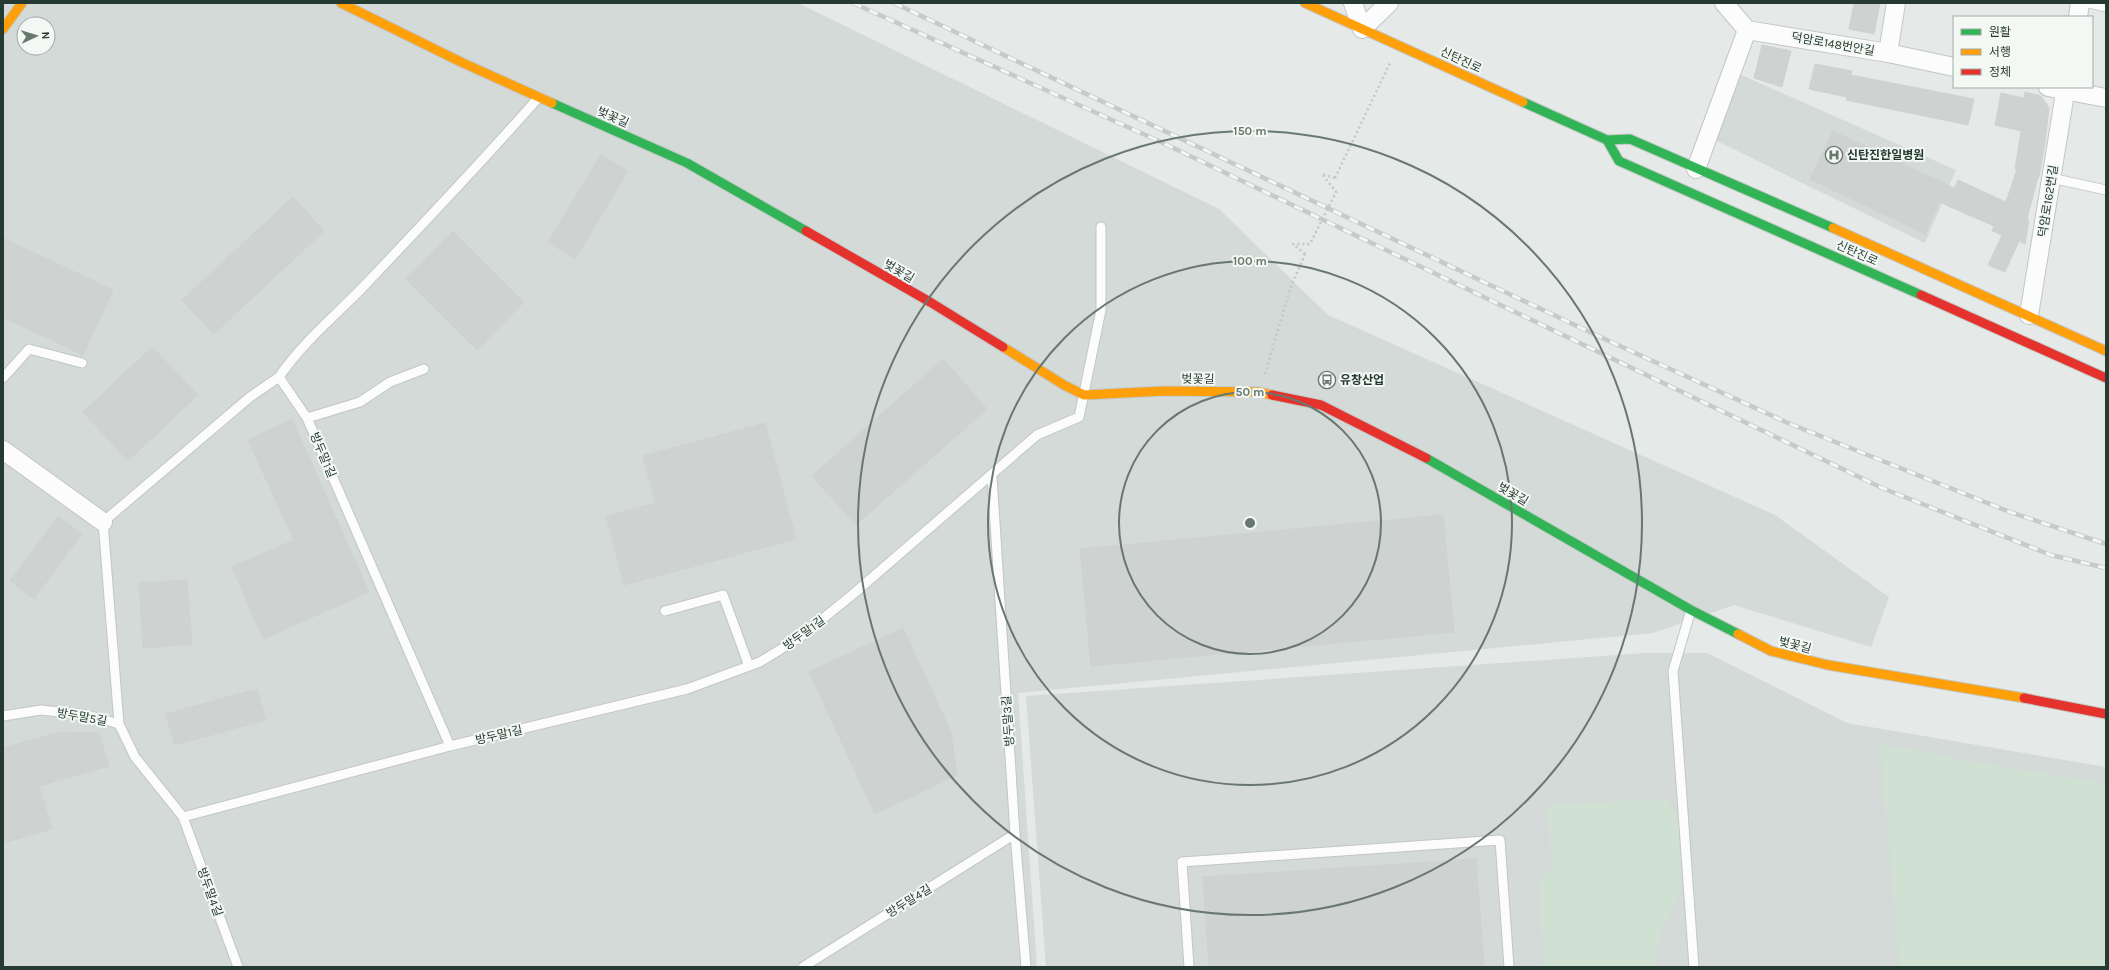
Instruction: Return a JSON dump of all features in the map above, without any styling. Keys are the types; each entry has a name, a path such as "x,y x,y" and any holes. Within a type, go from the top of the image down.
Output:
{"street":[{"path":"3,29 22,3"},
{"name":"벚꽃길","path":"341,3 463,63 687,164 930,302 1064,385 1084,395 1164,391 1259,392 1321,405 1414,451 1691,610 1771,651 1828,665 1984,690 2106,714"},
{"name":"신탄진로","path":"1305,3 1607,140 1630,139 2029,315 2106,351"},
{"path":"1353,3 1362,29 1389,3"},
{"path":"1696,169 1747,30 1724,3"},
{"path":"1888,53 1896,3"},
{"path":"2078,16 2080,3"},
{"name":"덕암로148번안길","path":"1747,30 1888,53 1953,67"},
{"path":"2060,88 2106,98"},
{"name":"덕암로162번길","path":"2029,315 2051,178 2060,88"},
{"name":"신탄진로","path":"1607,140 1619,161 2106,378"},
{"path":"3,450 103,522"}],"lane":[{"path":"2089,3 2106,7"},
{"path":"120,724 103,522 250,397 279,377 294,355 335,317 473,171 539,97"},
{"path":"2051,178 2106,190"},
{"path":"1084,395 1101,310 1101,227"},
{"path":"3,378 29,349 82,363"},
{"path":"307,418 360,402 390,382 424,368"},
{"name":"방두말1길","path":"279,377 307,418 450,746"},
{"name":"방두말1길","path":"183,817 450,746 687,689 760,662 799,638 992,476 1037,436 1080,417 1084,395"},
{"name":"방두말3길","path":"992,476 1015,834 1026,967"},
{"path":"665,611 723,595 749,666"},
{"path":"1691,610 1673,671 1694,967"},
{"name":"방두말5길","path":"3,716 41,710 87,715 120,724 135,756 183,817"},
{"name":"방두말4길","path":"183,817 238,967"},
{"name":"방두말4길","path":"802,967 1015,834"},
{"path":"1189,967 1182,862 1500,840 1509,967"}],"path":[{"path":"1259,392 1290,289 1305,254 1294,244 1310,244 1336,192 1322,174 1336,178 1398,45"}],"shaded area":[{"path":"3,3 798,3 1219,209 1328,315 1775,515 1889,597 1871,647 1734,605 1653,633 1018,693 1037,967 3,967"},
{"name":"신탄진한일병원","path":"1739,74 1956,170 1925,243 1715,140"},
{"path":"1645,653 1707,653 1847,723 2106,767 2106,967 1046,967 1026,696"}],"green space":[{"path":"1880,744 1985,764 2106,783 2106,967 1900,967"},
{"path":"1663,799 1677,813 1681,892 1661,930 1654,967 1544,967 1539,881 1552,871 1548,805"}],"building":[{"path":"1854,3 1880,3 1874,34 1849,29"},
{"path":"1762,45 1791,51 1782,87 1754,78"},
{"path":"1815,64 1852,71 1851,75 1974,99 1968,125 1846,100 1847,97 1809,89"},
{"path":"2025,92 2041,96 2049,108 2039,177 2027,219 2029,220 2025,244 2019,241 2005,272 1988,265 2002,235 1992,231 1994,226 1939,202 1925,234 1810,179 1833,131 1954,188 1958,180 2006,202 2017,169 2015,169 2021,131 1995,125 2001,93 2024,98"},
{"path":"601,155 628,171 575,259 548,242"},
{"path":"293,197 324,231 214,334 182,300"},
{"path":"453,231 524,302 477,350 406,279"},
{"path":"3,238 113,290 83,355 3,317"},
{"path":"152,347 198,395 128,461 83,412"},
{"path":"943,359 987,409 856,525 812,476"},
{"path":"292,419 369,592 263,639 232,567 294,540 248,440"},
{"path":"765,423 796,539 624,585 606,516 655,503 643,456"},
{"path":"1443,515 1454,632 1091,666 1080,549"},
{"path":"58,516 82,534 34,599 10,581"},
{"path":"187,580 192,644 143,648 139,583"},
{"path":"903,628 951,732 957,775 875,814 809,672"},
{"path":"257,689 266,720 175,745 166,714"},
{"path":"60,732 99,733 109,766 39,786 52,829 3,843 3,748"},
{"path":"1476,859 1484,967 1209,967 1203,877"}],"railway":[{"path":"853,3 1163,143 1882,488 2051,555 2106,568"},
{"path":"894,3 1596,335 1788,423 2010,512 2106,544"}],"traffic: fast":[{"path":"1523,102 1607,140 1630,139 1833,228"},
{"path":"552,103 687,163 806,231"},
{"path":"1607,140 1619,161 1921,295"},
{"path":"1426,458 1691,610 1738,634"}],"traffic: slow":[{"path":"3,29 22,3"},
{"path":"341,3 463,63 552,103"},
{"path":"1305,3 1523,102"},
{"path":"1833,228 2106,351"},
{"path":"1003,347 1064,385 1084,395 1164,391 1259,392 1272,395"},
{"path":"1738,634 1771,651 1828,665 2024,698"}],"traffic: jam":[{"path":"806,231 930,302 1003,347"},
{"path":"1921,295 2106,378"},
{"path":"1272,395 1321,405 1426,458"},
{"path":"2024,698 2106,714"}],"place":[{"name":"신탄진한일병원","path":"1834,155"},
{"name":"유창산업","path":"1327,380"}]}
